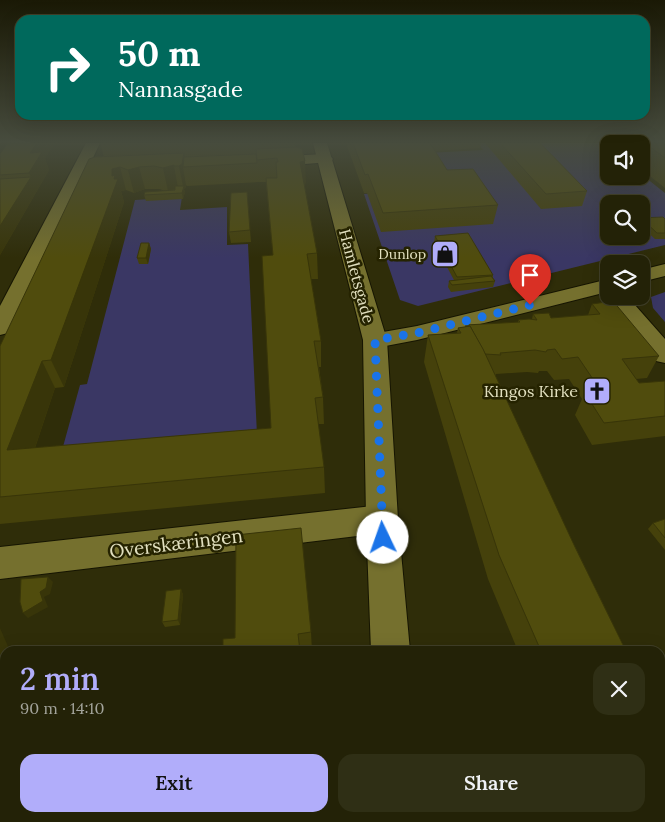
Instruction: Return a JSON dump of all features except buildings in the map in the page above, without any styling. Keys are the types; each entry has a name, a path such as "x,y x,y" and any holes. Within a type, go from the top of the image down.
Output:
{"street":[{"path":"0,328 75,181"},
{"name":"Hamletsgade","path":"331,181 375,340 382,519 391,646"},
{"path":"650,274 665,270"},
{"path":"375,340 417,333 600,291"},
{"path":"623,305 665,355"},
{"name":"Overskæringen","path":"0,563 382,519"}],"shaded area":[{"path":"446,181 600,181 600,185 650,185 650,181 665,193 665,245 625,255 600,255 600,261 418,306 400,300 364,194 451,189"},
{"path":"182,197 180,210 227,207 227,245 248,244 257,435 61,454 80,385 87,384 135,200"},
{"path":"665,292 665,322 653,308 651,297"}],"place":[{"name":"Dunlop","path":"445,254"},
{"name":"Kingos Kirke","path":"597,391"}],"route":[{"path":"383,538 375,340 417,333 530,305"}]}
